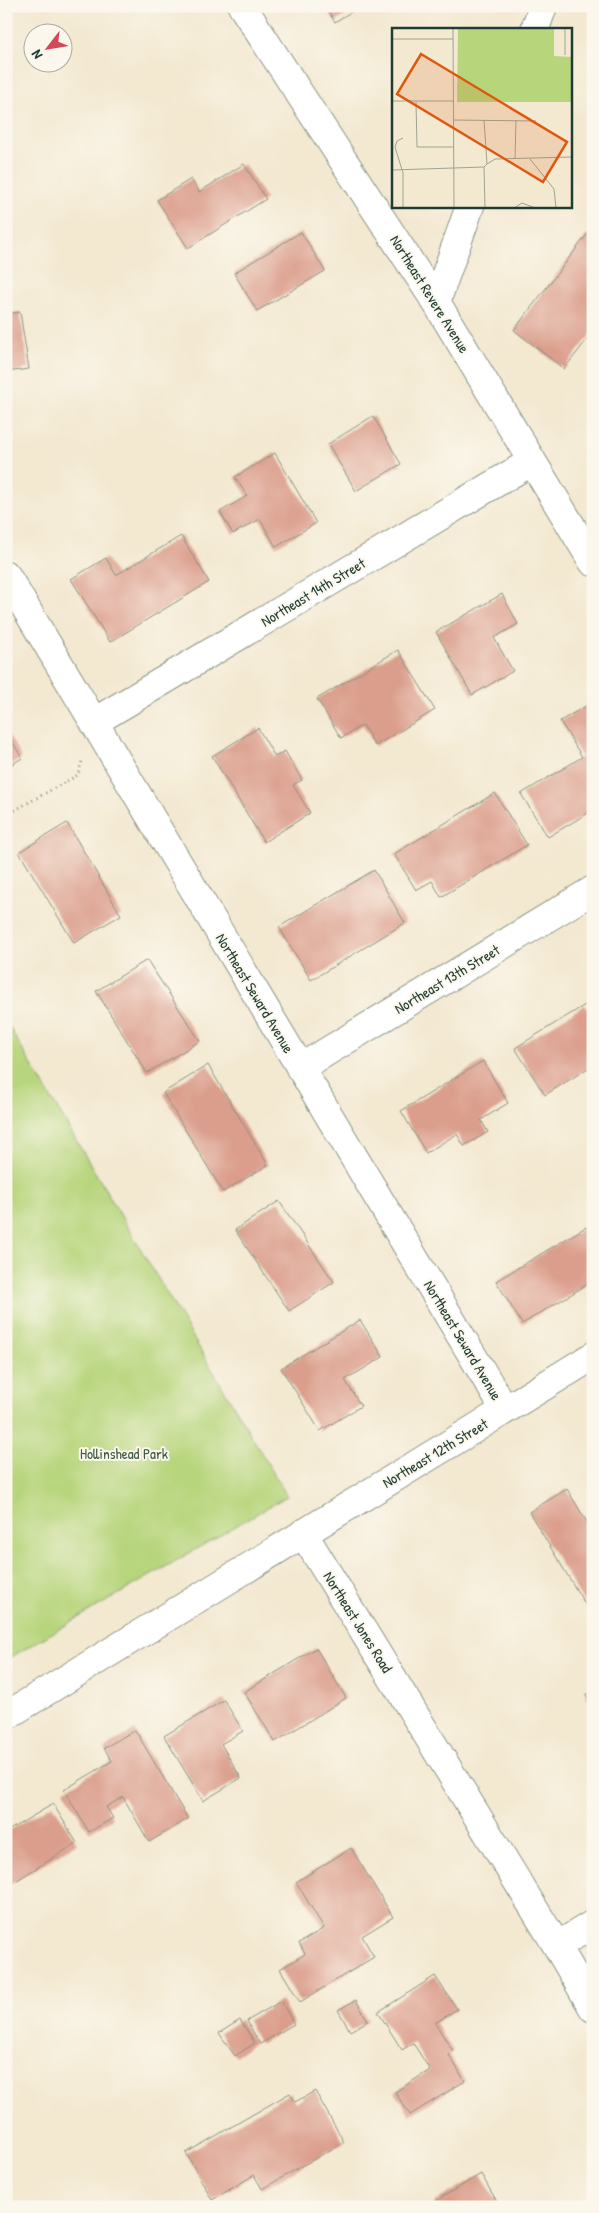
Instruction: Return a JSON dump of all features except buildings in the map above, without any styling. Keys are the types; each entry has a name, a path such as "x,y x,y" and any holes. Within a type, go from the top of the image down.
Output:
{"street":[{"name":"Northeast Revere Avenue","path":"242,6 436,302 593,562"},
{"path":"535,28 543,6"},
{"path":"436,302 469,208"},
{"name":"Northeast 14th Street","path":"94,722 531,462"},
{"name":"Northeast Seward Avenue","path":"6,575 505,1410"},
{"name":"Northeast 13th Street","path":"300,1068 593,890"},
{"name":"Northeast 12th Street","path":"303,1534 593,1356"},
{"path":"6,1716 303,1534"},
{"name":"Northeast Jones Road","path":"303,1534 557,1946 593,2008"},
{"path":"557,1946 593,1924"}],"path":[{"path":"6,815 78,775 94,722"}],"green space":[{"name":"Hollinshead Park","path":"6,1022 287,1496 6,1660"}]}
